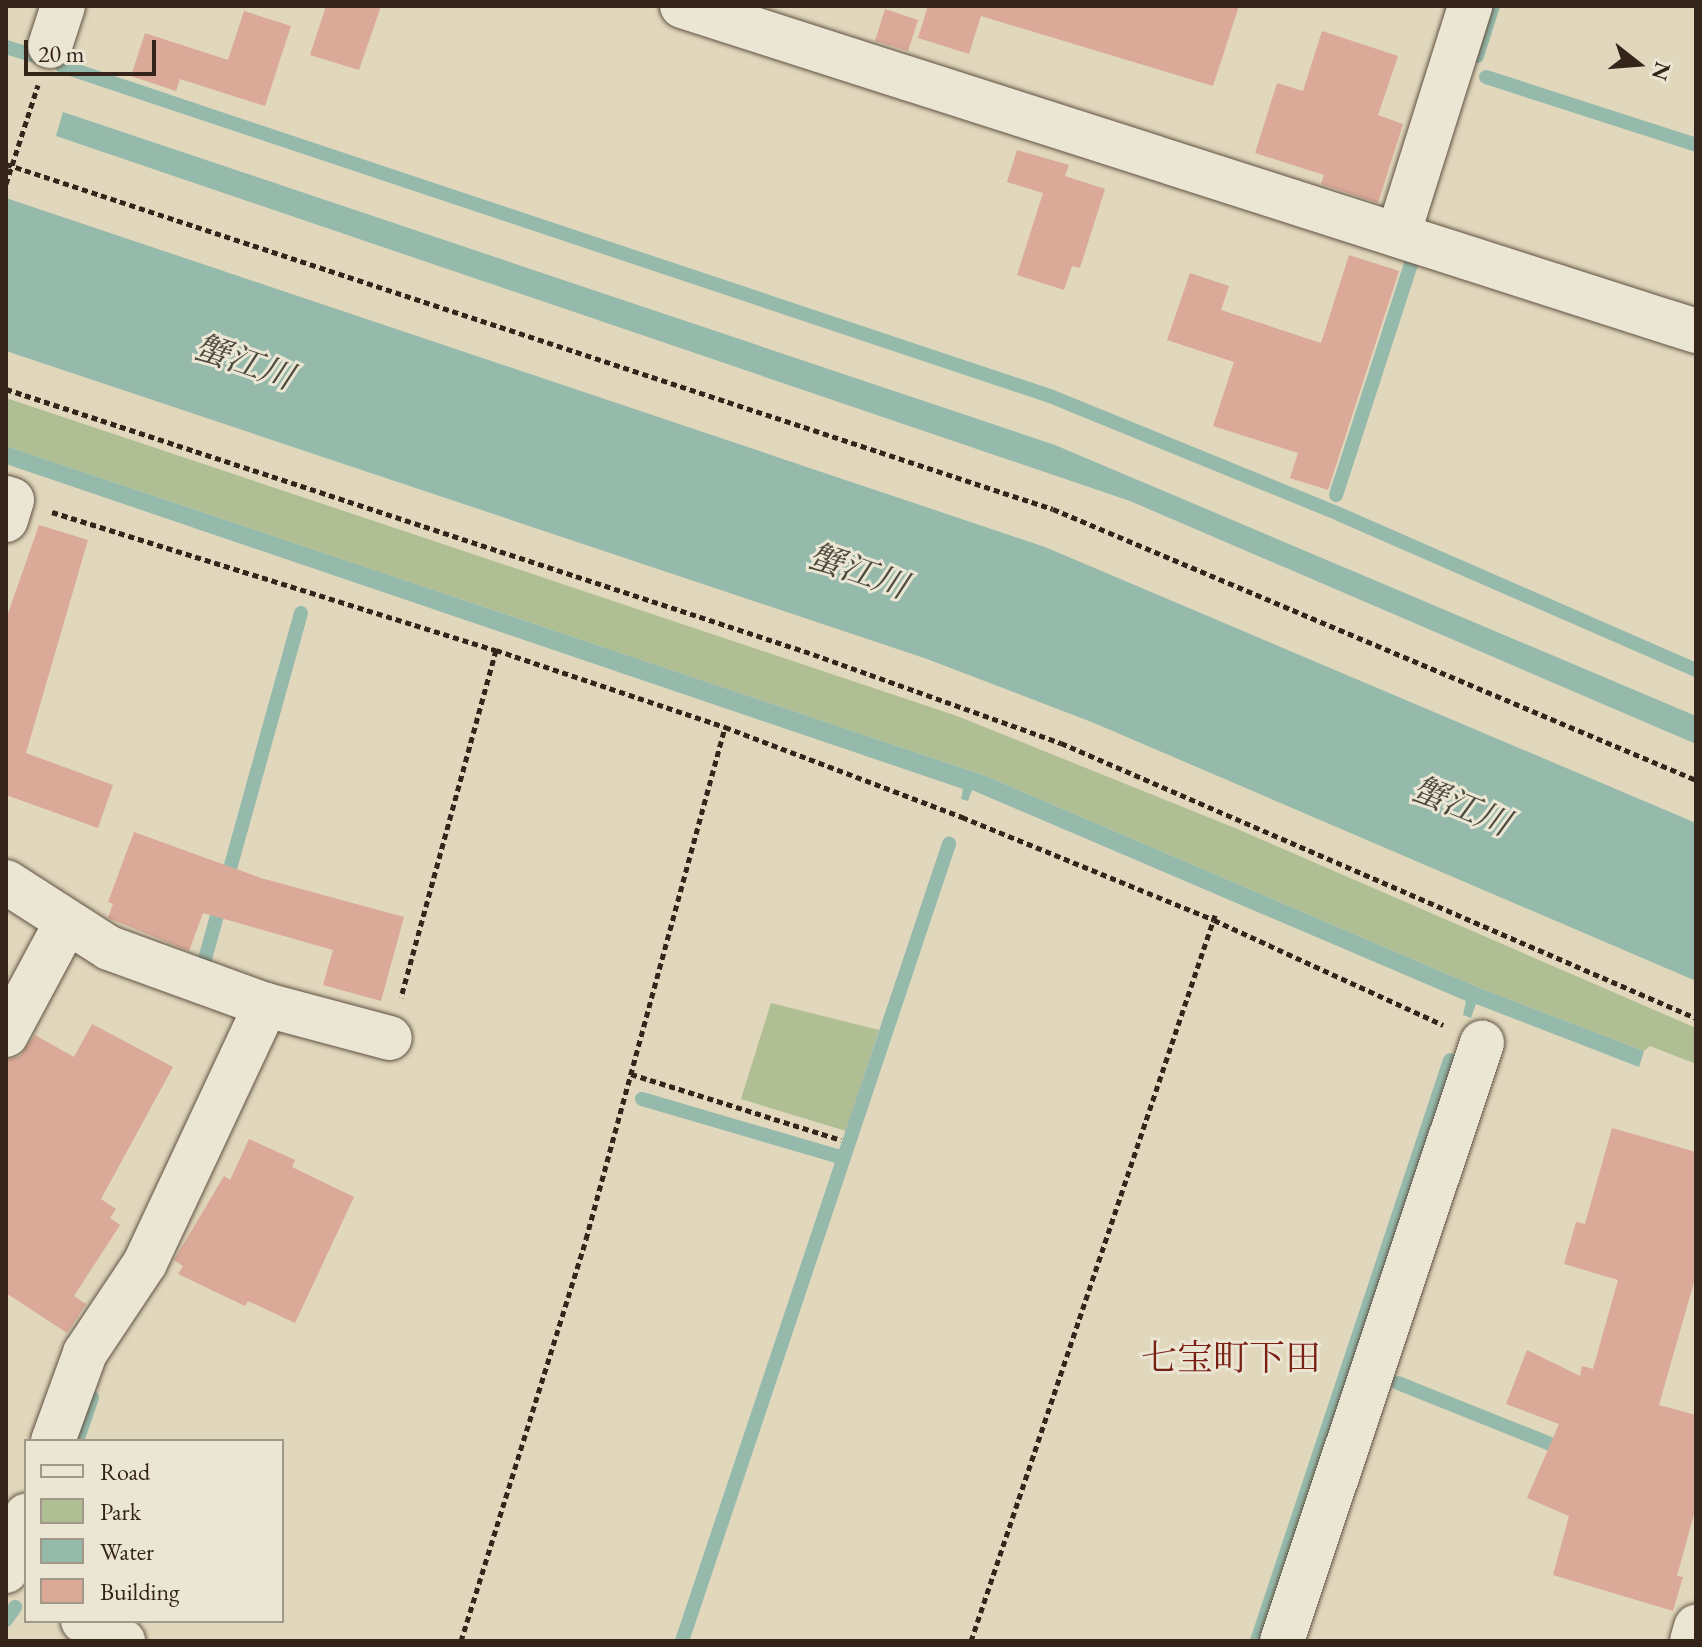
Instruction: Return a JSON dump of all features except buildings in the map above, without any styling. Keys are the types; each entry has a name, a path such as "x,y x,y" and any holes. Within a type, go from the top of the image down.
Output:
{"street":[{"path":"682,6 1696,331"},
{"path":"1398,235 1470,6"},
{"path":"6,882 109,948 266,1005 390,1038"},
{"path":"6,1035 66,923"},
{"path":"54,1439 85,1353 145,1263 266,1005"},
{"path":"1282,1641 1482,1043"},
{"path":"6,1571 24,1522"},
{"path":"6,1583 24,1592"},
{"path":"87,1623 123,1641"},
{"path":"1692,1641 1696,1627"}],"path":[{"path":"6,184 9,165 56,26"},
{"path":"9,165 1053,509 1696,780"},
{"path":"6,389 804,651 1061,743 1696,1018"},
{"path":"8,506 496,650 725,727 1215,918 1482,1043"},
{"path":"390,1038 496,650"},
{"path":"461,1641 586,1239 725,727"},
{"path":"971,1641 1215,918"},
{"path":"631,1074 841,1140"}],"green space":[{"path":"6,398 957,716 1235,828 1696,1028 1696,1064 1650,1046 1644,1051 1482,989 986,776 6,446"},
{"path":"771,1003 879,1030 846,1131 741,1099"}],"water":[{"path":"63,112 1055,445 1696,716 1696,744 1130,501 56,136"},
{"name":"蟹江川","path":"6,198 1045,547 1696,823 1696,981 1094,723 927,659 6,351"},
{"path":"6,446 986,776 1482,989 1644,1051 1639,1067 1476,1004 1471,1018 1463,1015 1466,1001 972,790 968,801 961,799 963,789 6,464"}],"waterway":[{"path":"1477,56 1493,6"},
{"path":"6,47 33,55"},
{"path":"62,66 1050,396 1341,515 1696,670"},
{"path":"1486,77 1696,145"},
{"path":"1336,495 1411,264"},
{"path":"205,959 301,613"},
{"path":"682,1641 949,844"},
{"path":"1257,1641 1450,1060"},
{"path":"642,1099 844,1158"},
{"path":"1398,1383 1568,1451"},
{"path":"78,1439 92,1398"},
{"path":"6,1620 15,1607"}],"district":[{"name":"七宝町下田","path":"1231,1358"}]}
